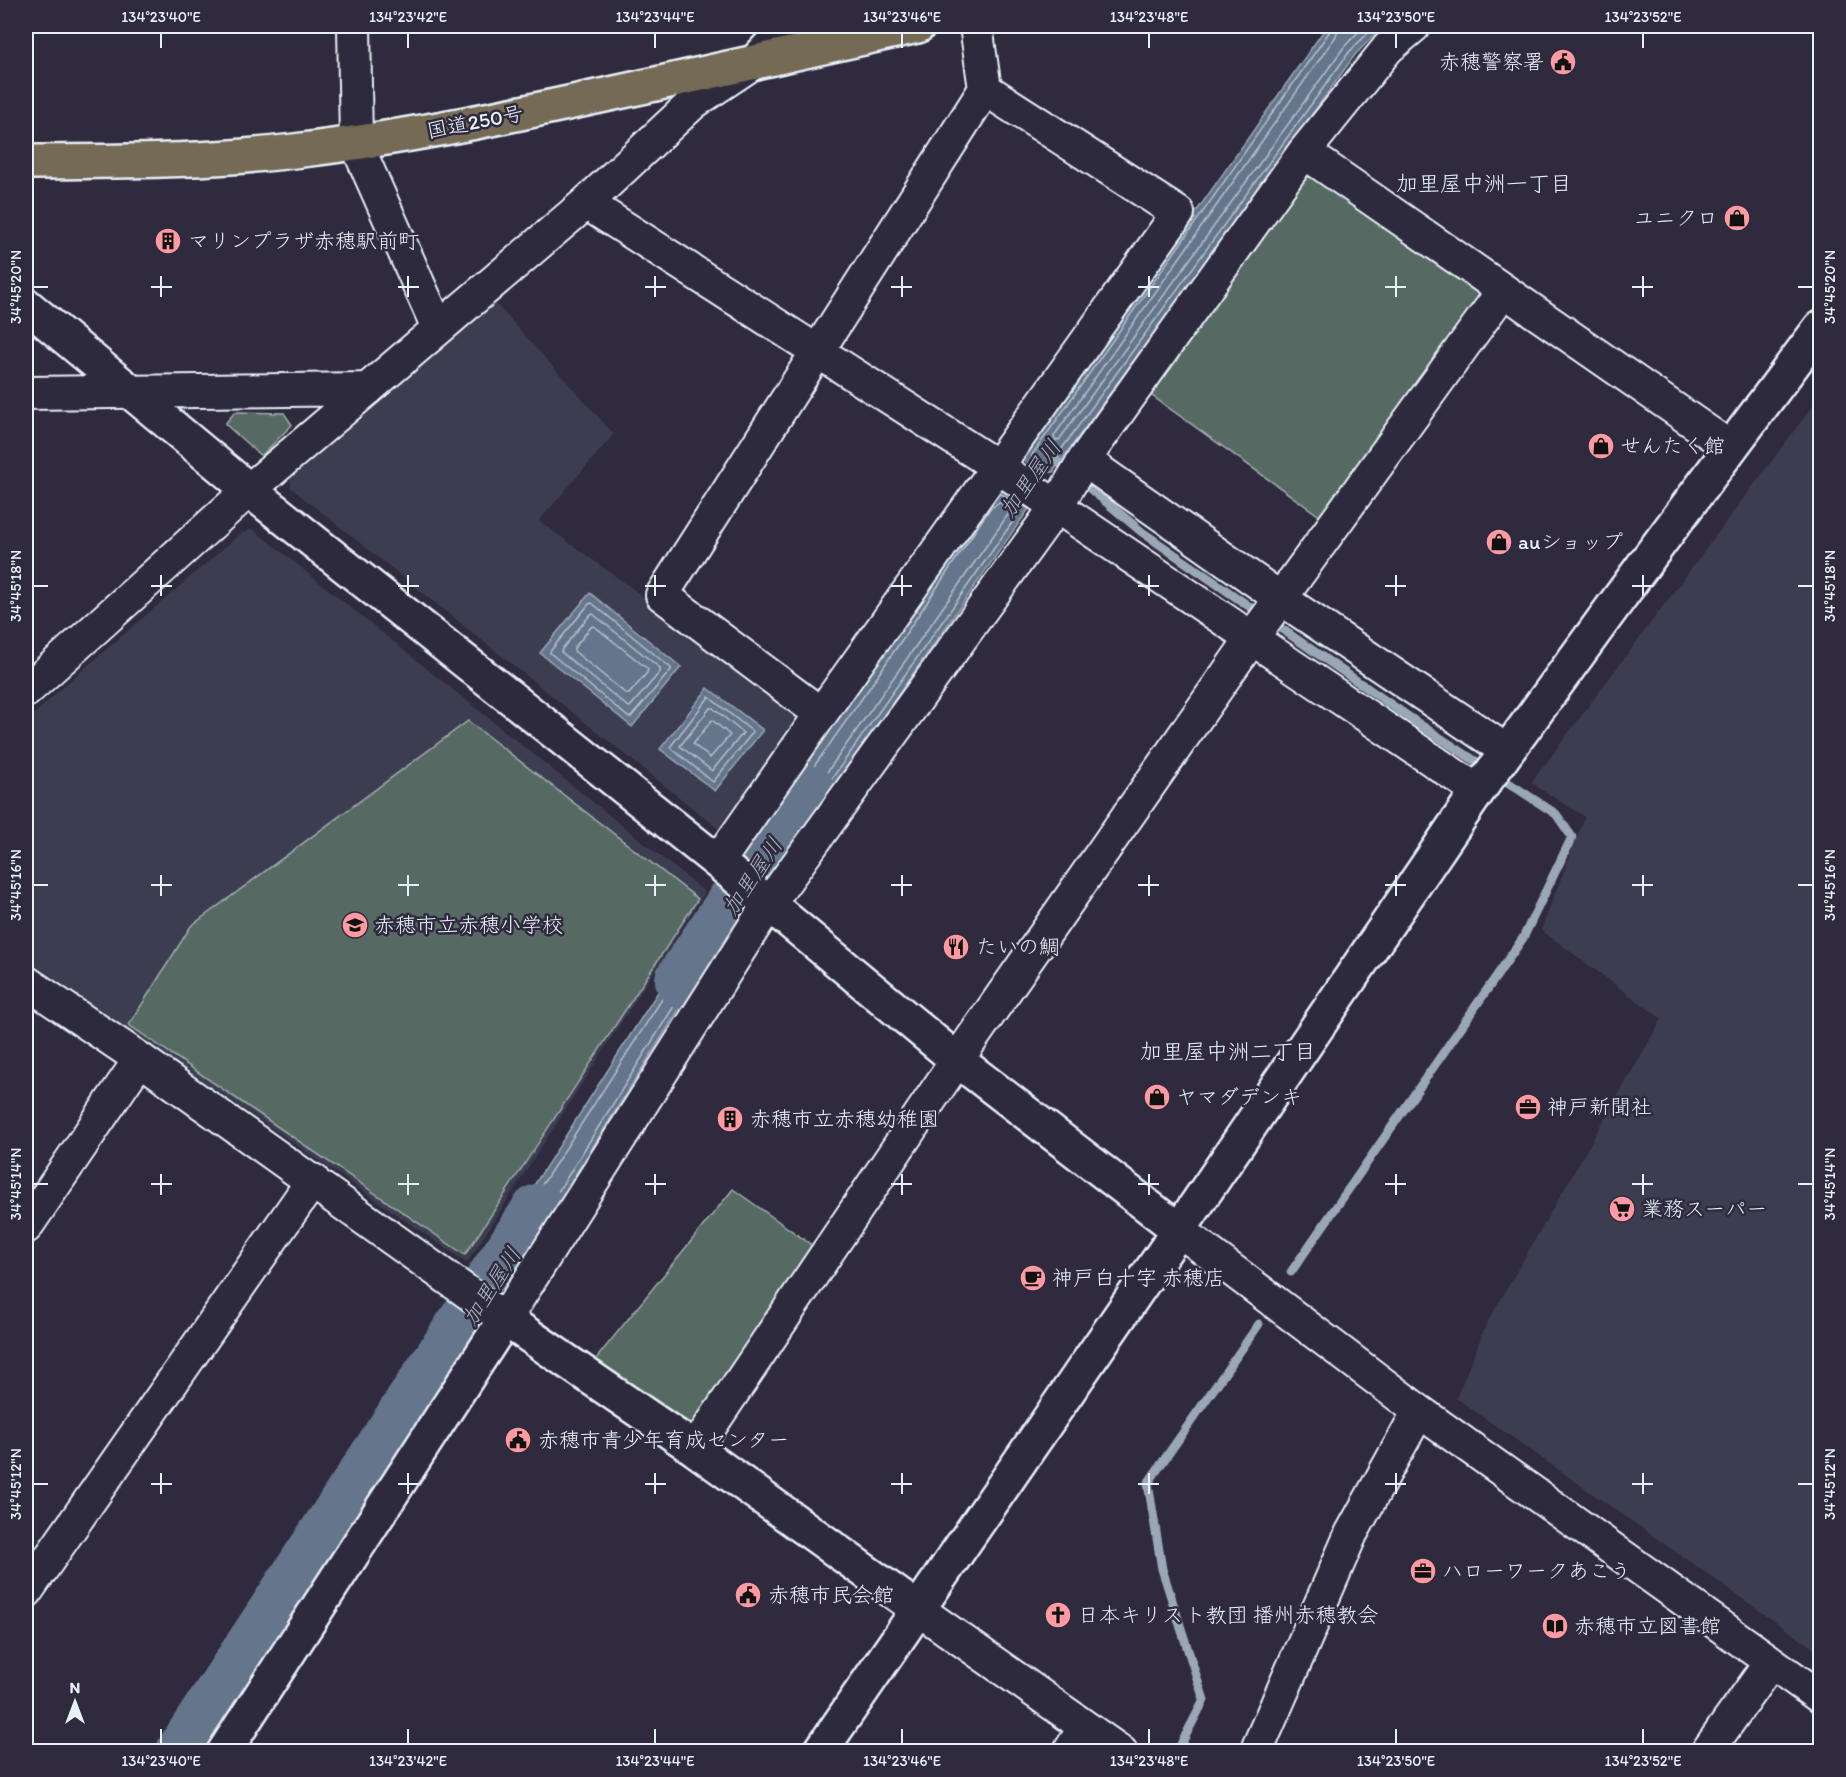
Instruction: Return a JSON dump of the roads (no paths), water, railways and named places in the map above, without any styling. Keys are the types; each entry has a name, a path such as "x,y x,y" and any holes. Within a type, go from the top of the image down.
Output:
{"highway":[{"name":"国道250号","path":"26,162 228,157 291,152 435,131 918,26"}],"street":[{"path":"354,26 356,143 438,328"},
{"path":"29,683 249,490 586,203 693,103 755,62 788,26"},
{"path":"821,714 662,595 985,89 976,26"},
{"path":"224,1752 505,1318 763,901 1066,485 1304,152 1388,48 1414,26"},
{"path":"723,867 821,714 1002,470 1178,213 985,89"},
{"path":"1304,152 1731,448"},
{"path":"586,203 1002,470 1066,485 1280,598 1493,770"},
{"path":"695,1449 957,1060 1280,598 1503,291"},
{"path":"26,305 249,490 723,867 957,1060 1419,1411 1770,1663 1821,1697"},
{"path":"820,1752 1493,770 1821,328"},
{"path":"26,393 368,389"},
{"path":"1066,485 1252,638 1493,770"},
{"path":"26,982 313,1180 919,1610 1077,1739 1121,1752"},
{"path":"26,1227 140,1059"},
{"path":"26,1592 313,1180"},
{"path":"1256,1752 1352,1534 1419,1411"},
{"path":"1707,1752 1770,1663"}],"water":[{"path":"1327,26 1383,26 1355,55 1053,472 1041,473 1022,459"},
{"path":"998,484 1031,506 779,864 769,867 742,844"},
{"path":"590,593 681,667 632,727 540,653"},
{"path":"708,688 763,730 715,791 660,749"},
{"path":"715,903 735,920 508,1282 496,1283 479,1271"}],"waterway":[{"path":"1051,456 1142,532 1419,724 1556,814 1572,837 1523,938 1291,1272"},
{"name":"加里屋川","path":"684,980 808,794"},
{"name":"加里屋川","path":"185,1752 539,1213"},
{"path":"1177,1752 1204,1700 1162,1569 1148,1483 1259,1324"}],"place":[{"name":"赤穂警察署","path":"1563,62"},
{"name":"ユニクロ","path":"1737,218"},
{"name":"マリンプラザ赤穂駅前町","path":"168,241"},
{"name":"せんたく館","path":"1601,446"},
{"name":"auショップ","path":"1499,542"},
{"name":"赤穂市立赤穂小学校","path":"355,925"},
{"name":"たいの鯛","path":"956,947"},
{"name":"ヤマダデンキ","path":"1157,1097"},
{"name":"神戸新聞社","path":"1528,1107"},
{"name":"赤穂市立赤穂幼稚園","path":"730,1119"},
{"name":"業務スーパー","path":"1622,1209"},
{"name":"神戸白十字 赤穂店","path":"1033,1278"},
{"name":"赤穂市青少年育成センター","path":"518,1440"},
{"name":"ハローワークあこう","path":"1423,1571"},
{"name":"赤穂市民会館","path":"748,1595"},
{"name":"日本キリスト教団 播州赤穂教会","path":"1058,1615"},
{"name":"赤穂市立図書館","path":"1555,1626"}],"district":[{"name":"加里屋中洲一丁目","path":"1484,183"},
{"name":"加里屋中洲二丁目","path":"1228,1051"}]}
